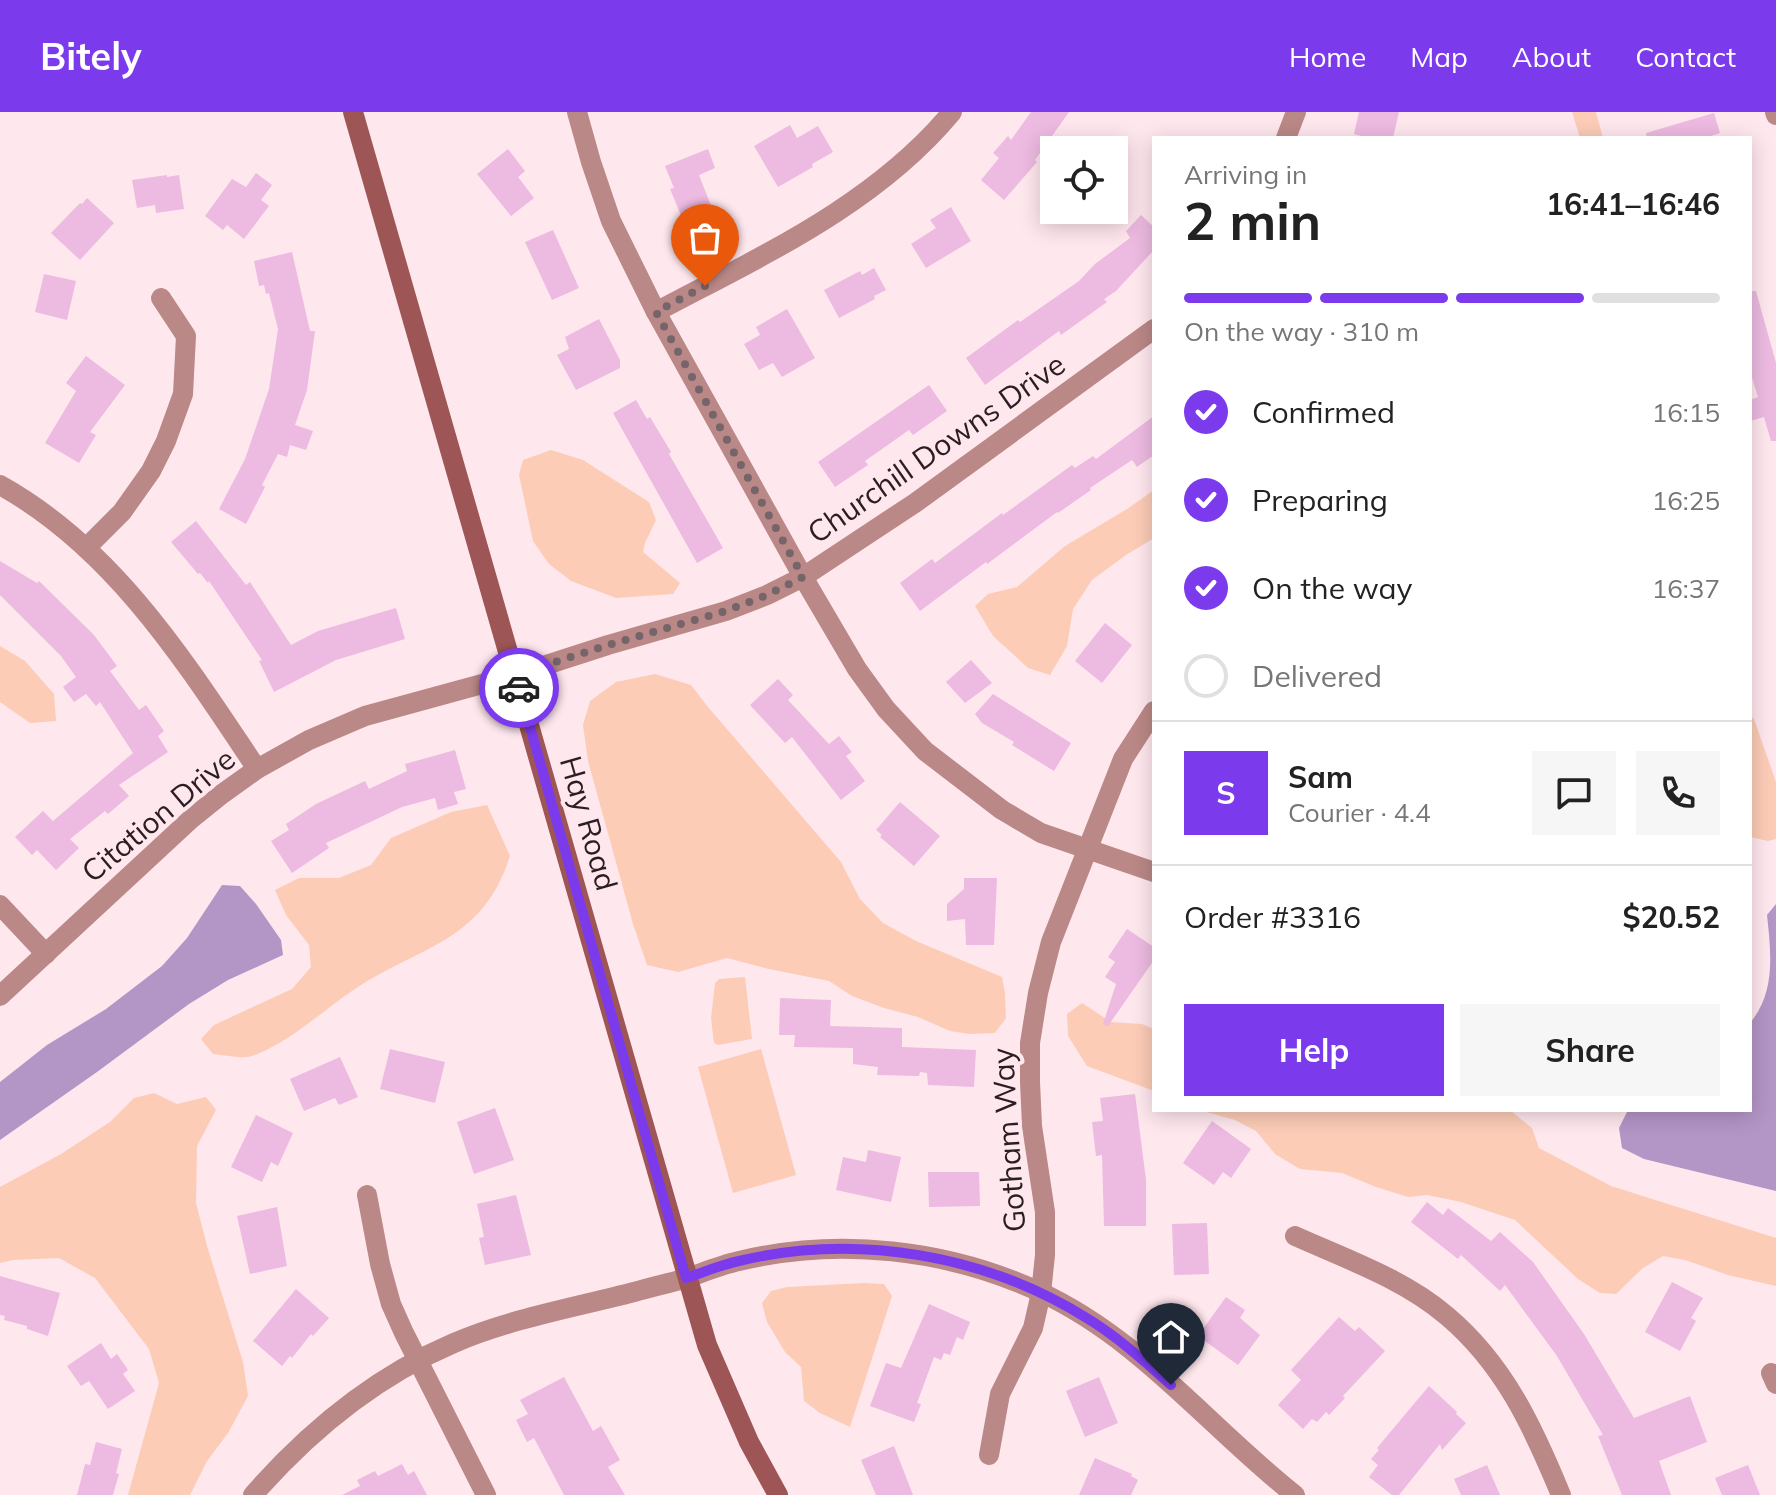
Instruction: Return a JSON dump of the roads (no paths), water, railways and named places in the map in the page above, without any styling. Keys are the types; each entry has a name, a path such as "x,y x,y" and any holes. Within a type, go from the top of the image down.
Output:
{"street":[{"name":"Hay Road","path":"353,112 686,1278 707,1345 749,1442 778,1495"},
{"path":"577,112 611,221 656,312 803,577 857,669 886,709 925,751 1002,810 1041,833 1152,871"},
{"path":"656,312 778,247 873,188 910,157 952,112"},
{"path":"1287,136 1296,112"},
{"path":"86,548 122,512 151,471 183,394 186,336 161,298"},
{"name":"Churchill Downs Drive","path":"515,675 726,611 803,577 915,503 1152,330"},
{"path":"0,485 39,510 113,574 168,640 257,769"},
{"name":"Citation Drive","path":"0,996 191,819 257,769 309,740 365,716 515,675"},
{"name":"Gotham Way","path":"989,1455 1000,1394 1033,1328 1041,1293 1045,1212 1032,1126 1030,1043 1038,993 1051,942 1123,759 1152,714"},
{"path":"0,905 46,954"},
{"path":"367,1195 391,1304 486,1495"},
{"path":"1295,1236 1380,1274 1420,1296 1463,1331 1492,1363 1519,1401 1561,1495"},
{"path":"253,1495 314,1431 363,1394 454,1343 493,1329 686,1278 737,1261 820,1249 863,1249 908,1253 996,1274 1086,1317 1130,1348 1295,1495"}]}
